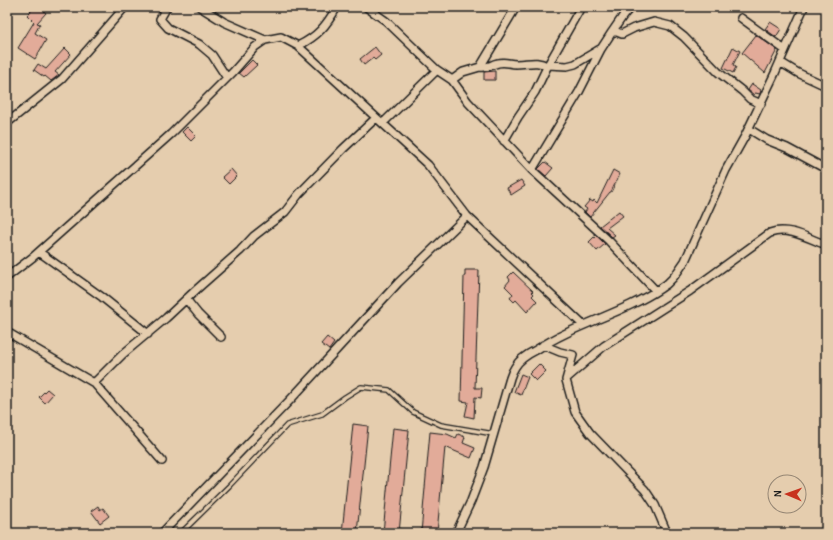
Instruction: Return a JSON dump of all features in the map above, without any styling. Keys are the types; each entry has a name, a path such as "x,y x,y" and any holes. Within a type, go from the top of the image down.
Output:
{"street":[{"path":"7,123 62,79 125,7"},
{"path":"167,7 160,19 168,28 199,44 212,55 227,78"},
{"path":"200,7 224,22 265,40"},
{"path":"298,46 318,33 331,18 337,7"},
{"path":"366,7 386,21 437,70 452,80 468,102 532,170 609,241 656,291"},
{"path":"480,67 516,7"},
{"path":"504,140 535,92 548,65 581,7"},
{"path":"532,170 579,92 601,49 623,16 631,7"},
{"path":"456,533 471,501 484,467 510,378 515,366 526,356 543,345 583,325 621,310 662,288 674,277 686,261 726,170 761,104 804,7"},
{"path":"740,18 785,50"},
{"path":"612,32 622,34 634,28 654,22 670,26 684,37 718,72 742,91 750,100 761,104"},
{"path":"7,278 39,252 171,134 227,78 255,47 265,40 282,37 298,46 428,165 467,216 583,325"},
{"path":"452,80 463,72 480,67 488,68 496,64 507,62 515,64 540,62 548,65 567,66 575,64 601,49"},
{"path":"780,62 798,73 826,86"},
{"path":"382,123 437,70"},
{"path":"94,383 123,354 148,334 240,251 254,236 284,212 342,149 376,118"},
{"path":"749,129 767,140 787,148 826,169"},
{"path":"162,533 292,398 398,283 467,216"},
{"path":"567,378 604,346 690,291 770,233 776,230 785,230 826,245"},
{"path":"39,252 102,296 148,334"},
{"path":"186,299 198,314 221,337"},
{"path":"7,332 94,383 162,461"},
{"path":"543,345 560,352 573,355 566,380 575,412 590,433 645,490 655,505 667,533"}],"lane":[{"path":"181,533 229,486 287,425 322,414 344,397 361,387 389,390 413,412 441,424 494,434"}],"building":[{"path":"35,7 40,7 46,13 37,23 40,24 35,33 46,40 35,59 18,48 34,22 27,15"},
{"path":"770,22 781,29 776,37 765,29"},
{"path":"756,35 777,50 765,73 742,53"},
{"path":"375,47 381,55 375,60 373,58 364,65 360,59"},
{"path":"733,47 740,51 733,65 736,67 733,73 723,68"},
{"path":"65,48 71,54 55,72 59,75 51,81 34,70 38,64 46,69"},
{"path":"252,60 257,65 244,77 239,73"},
{"path":"495,71 495,80 484,80 484,72"},
{"path":"752,84 761,90 760,94 755,93 754,95 748,90"},
{"path":"187,127 196,136 191,141 182,132"},
{"path":"545,162 553,168 546,176 538,169"},
{"path":"231,169 237,176 229,184 222,177"},
{"path":"613,170 620,174 611,192 590,217 585,212 587,209 584,207 590,200 593,202 594,200 597,203"},
{"path":"521,180 525,186 511,195 507,188"},
{"path":"619,211 623,216 607,228 615,235 612,237 600,226"},
{"path":"597,236 605,244 597,251 589,242"},
{"path":"465,270 479,270 475,388 482,388 481,398 475,397 474,418 465,416 468,402 461,401"},
{"path":"513,272 533,291 532,292 534,294 532,296 537,301 527,312 516,300 514,302 510,298 513,294 505,286 510,280 508,277"},
{"path":"327,337 334,343 329,350 321,344"},
{"path":"539,364 546,371 536,381 529,374"},
{"path":"521,374 528,377 521,395 514,392"},
{"path":"47,389 53,394 45,403 39,397"},
{"path":"353,424 368,426 357,533 342,533"},
{"path":"393,428 409,430 399,533 383,533"},
{"path":"430,432 447,434 456,438 458,434 465,437 463,443 475,448 471,458 445,447 437,533 421,533"},
{"path":"98,506 100,510 103,508 109,516 100,523 91,511"}]}
